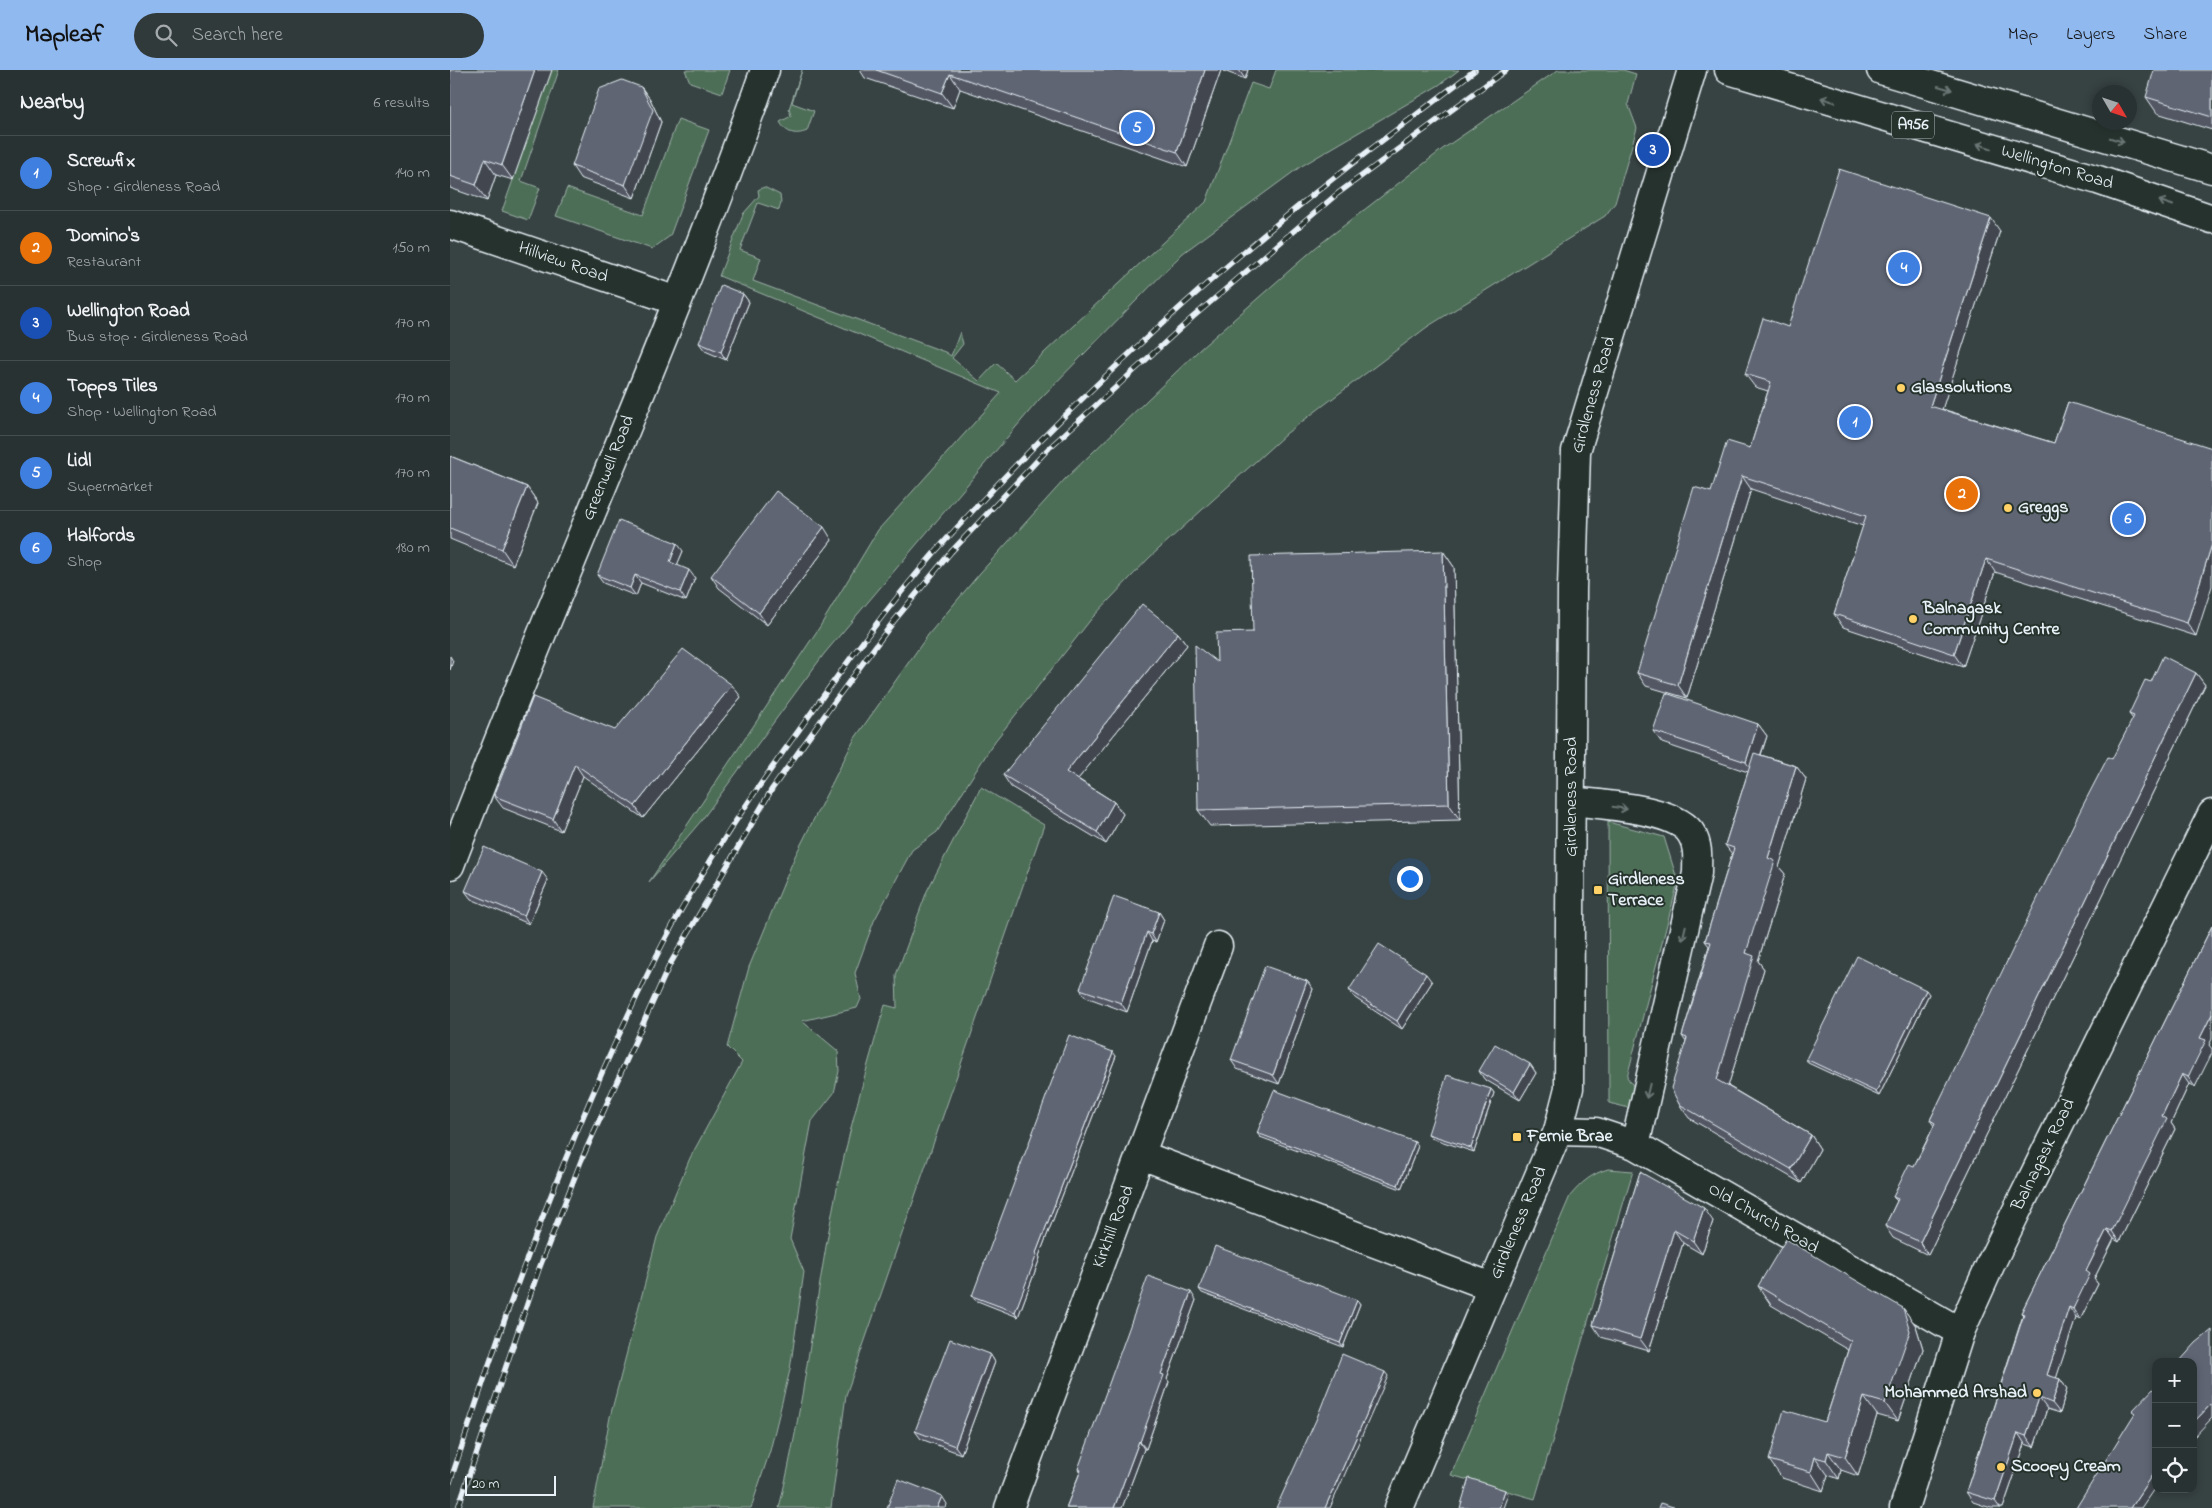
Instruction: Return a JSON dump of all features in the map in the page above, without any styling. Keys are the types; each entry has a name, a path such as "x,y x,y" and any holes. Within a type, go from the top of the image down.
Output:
{"street":[{"name":"Greenwell Road","path":"450,864 506,718 677,301 765,70"},
{"name":"Girdleness Road","path":"1398,1508 1558,1131 1569,1088 1572,589 1576,451 1692,70"},
{"name":"Wellington Road","path":"1729,70 2098,180 2212,219"},
{"name":"A956","path":"1881,70 2212,169"},
{"name":"Hillview Road","path":"450,224 677,301"},
{"path":"1572,800 1663,815 1683,824 1692,834 1697,847 1697,873 1636,1145"},
{"name":"Balnagask Road","path":"1904,1508 1960,1332 1992,1262 2212,814"},
{"name":"Kirkhill Road","path":"1009,1508 1218,946"},
{"name":"Old Church Road","path":"1558,1131 1596,1132 1636,1145 1960,1332"},
{"path":"1141,1155 1492,1287"}],"green space":[{"path":"552,70 559,70 521,181 540,188 528,220 502,211"},
{"path":"685,70 730,70 722,93 690,82"},
{"path":"802,70 792,103 814,111 807,131 795,133 785,129 780,122 791,116 789,109"},
{"path":"1276,70 1459,70 1439,85 1300,167 1183,253 1038,401 824,654 701,821 649,882 819,628 878,530 1001,393 719,276 743,214 759,196 758,190 764,187 780,195 781,202 779,210 758,203 740,250 761,258 753,281 945,352 951,356 960,332 963,344 952,358 979,381 996,363 1015,380 1206,202 1251,83 1269,89"},
{"path":"1558,70 1623,70 1636,74 1628,104 1637,128 1615,203 1605,216 1427,327 1287,433 1149,558 1092,618 995,741 937,832 912,850 874,921 855,973 861,999 857,1008 802,1021 838,1051 839,1071 834,1093 812,1121 790,1239 804,1272 790,1370 770,1451 751,1508 593,1508 610,1417 657,1237 690,1158 742,1062 727,1047 749,967 795,856 855,738 928,635 980,573 1065,479 1199,350 1315,248 1444,148"},
{"path":"678,119 709,130 670,236 652,249 556,216 567,188 643,215"},
{"path":"981,787 1044,825 846,1395 831,1508 779,1508 802,1394 839,1178 871,1054 885,1005 897,1008 896,975 927,891"},
{"path":"1608,822 1664,837 1678,882 1627,1077 1637,1091 1633,1109 1609,1103"},
{"path":"1608,1169 1633,1171 1535,1499 1451,1475 1570,1196 1587,1179"}],"building":[{"path":"450,70 535,70 502,165 485,159 476,185 450,176"},
{"path":"876,70 1205,70 1177,152 950,74 942,93"},
{"path":"2154,70 2212,70 2212,117 2146,97"},
{"path":"622,80 641,87 653,110 625,185 572,166 599,89"},
{"path":"1839,169 1991,218 1930,406 2054,443 2068,402 2212,448 2212,544 2187,623 1986,559 1954,654 1834,614 1866,516 1742,476 1678,685 1637,673 1694,487 1711,492 1727,441 1750,448 1771,382 1745,374 1763,318 1788,327"},
{"path":"721,285 743,294 721,352 699,343"},
{"path":"450,456 527,487 502,549 450,528"},
{"path":"776,491 824,527 759,613 711,576"},
{"path":"619,520 677,543 670,562 689,570 680,592 635,575 630,588 597,575"},
{"path":"1443,551 1449,804 1198,810 1195,645 1217,662 1216,633 1253,632 1251,556"},
{"path":"1142,604 1178,633 1066,772 1114,802 1097,832 1003,775"},
{"path":"683,649 732,685 635,806 575,764 553,819 494,796 533,697 615,730"},
{"path":"2163,656 2196,673 1920,1242 1885,1226 1898,1199 1893,1197 1909,1164 1914,1166 1926,1143 1935,1123 1930,1120 2080,811 2108,757 2112,759 2134,716 2129,714 2145,680 2151,682"},
{"path":"1666,693 1758,724 1746,762 1653,731"},
{"path":"1754,753 1796,766 1768,858 1775,861 1746,953 1754,956 1717,1080 1811,1135 1791,1169 1679,1104 1671,1088 1687,1038 1682,1036 1711,942 1705,941 1734,848 1725,845"},
{"path":"484,847 542,872 524,916 465,891"},
{"path":"1114,896 1159,912 1151,934 1147,932 1121,1003 1080,989"},
{"path":"2212,926 2212,1014 2200,1038 2206,1040 2188,1077 2182,1074 2162,1116 2167,1119 2112,1231 2107,1229 2086,1271 2090,1274 2073,1309 2069,1307 2047,1375 2060,1379 2052,1403 2039,1398 2026,1436 2018,1433 1995,1501 1966,1492 2024,1314 2021,1313"},
{"path":"1379,944 1426,974 1397,1021 1349,990"},
{"path":"1857,956 1926,990 1876,1092 1806,1059"},
{"path":"1265,966 1307,981 1273,1075 1231,1060"},
{"path":"1069,1035 1113,1052 1015,1312 972,1296"},
{"path":"1495,1044 1530,1064 1514,1092 1479,1071"},
{"path":"1447,1075 1491,1089 1471,1148 1428,1134"},
{"path":"1274,1090 1415,1142 1398,1185 1257,1133"},
{"path":"1640,1172 1704,1208 1693,1241 1674,1230 1640,1339 1593,1325"},
{"path":"1786,1239 1903,1308 1910,1331 1885,1403 1864,1397 1845,1457 1828,1452 1826,1460 1815,1457 1811,1472 1769,1460 1784,1410 1825,1422 1851,1341 1758,1286"},
{"path":"1215,1246 1357,1300 1340,1343 1199,1289"},
{"path":"1148,1276 1191,1292 1161,1374 1164,1375 1114,1508 1066,1508 1081,1470 1078,1469"},
{"path":"2212,1330 2212,1403 2197,1419 2197,1358 2183,1358 2196,1343"},
{"path":"950,1339 990,1354 955,1446 915,1431"},
{"path":"1342,1354 1385,1372 1325,1508 1276,1508 1316,1420"},
{"path":"2152,1390 2152,1475 2130,1508 2076,1508 2135,1413 2132,1411"},
{"path":"1469,1478 1505,1490 1499,1508 1460,1508"},
{"path":"898,1479 942,1496 937,1508 887,1508"},
{"path":"1660,1503 1677,1508 1658,1508"}],"railway":[{"path":"450,1482 506,1316 540,1224 585,1112 652,965 702,874 721,844 759,786 832,684 882,617 935,552 1027,454 1123,360 1223,270 1344,169 1475,70"},
{"path":"458,1508 539,1269 581,1161 669,966 772,789 837,698 894,621 951,552 1049,448 1193,317 1337,194 1506,70"}],"place":[{"name":"Lidl","path":"1137,128"},
{"name":"Wellington Road","path":"1653,150"},
{"name":"Topps Tiles","path":"1904,268"},
{"name":"Glassolutions","path":"1901,388"},
{"name":"Screwfix","path":"1855,422"},
{"name":"Domino's","path":"1962,494"},
{"name":"Greggs","path":"2008,508"},
{"name":"Halfords","path":"2128,519"},
{"name":"Balnagask Community Centre","path":"1913,619"},
{"name":"Girdleness Terrace","path":"1598,890"},
{"name":"Fernie Brae","path":"1517,1137"},
{"name":"Mohammed Arshad","path":"2037,1393"},
{"name":"Scoopy Cream","path":"2001,1467"}]}
